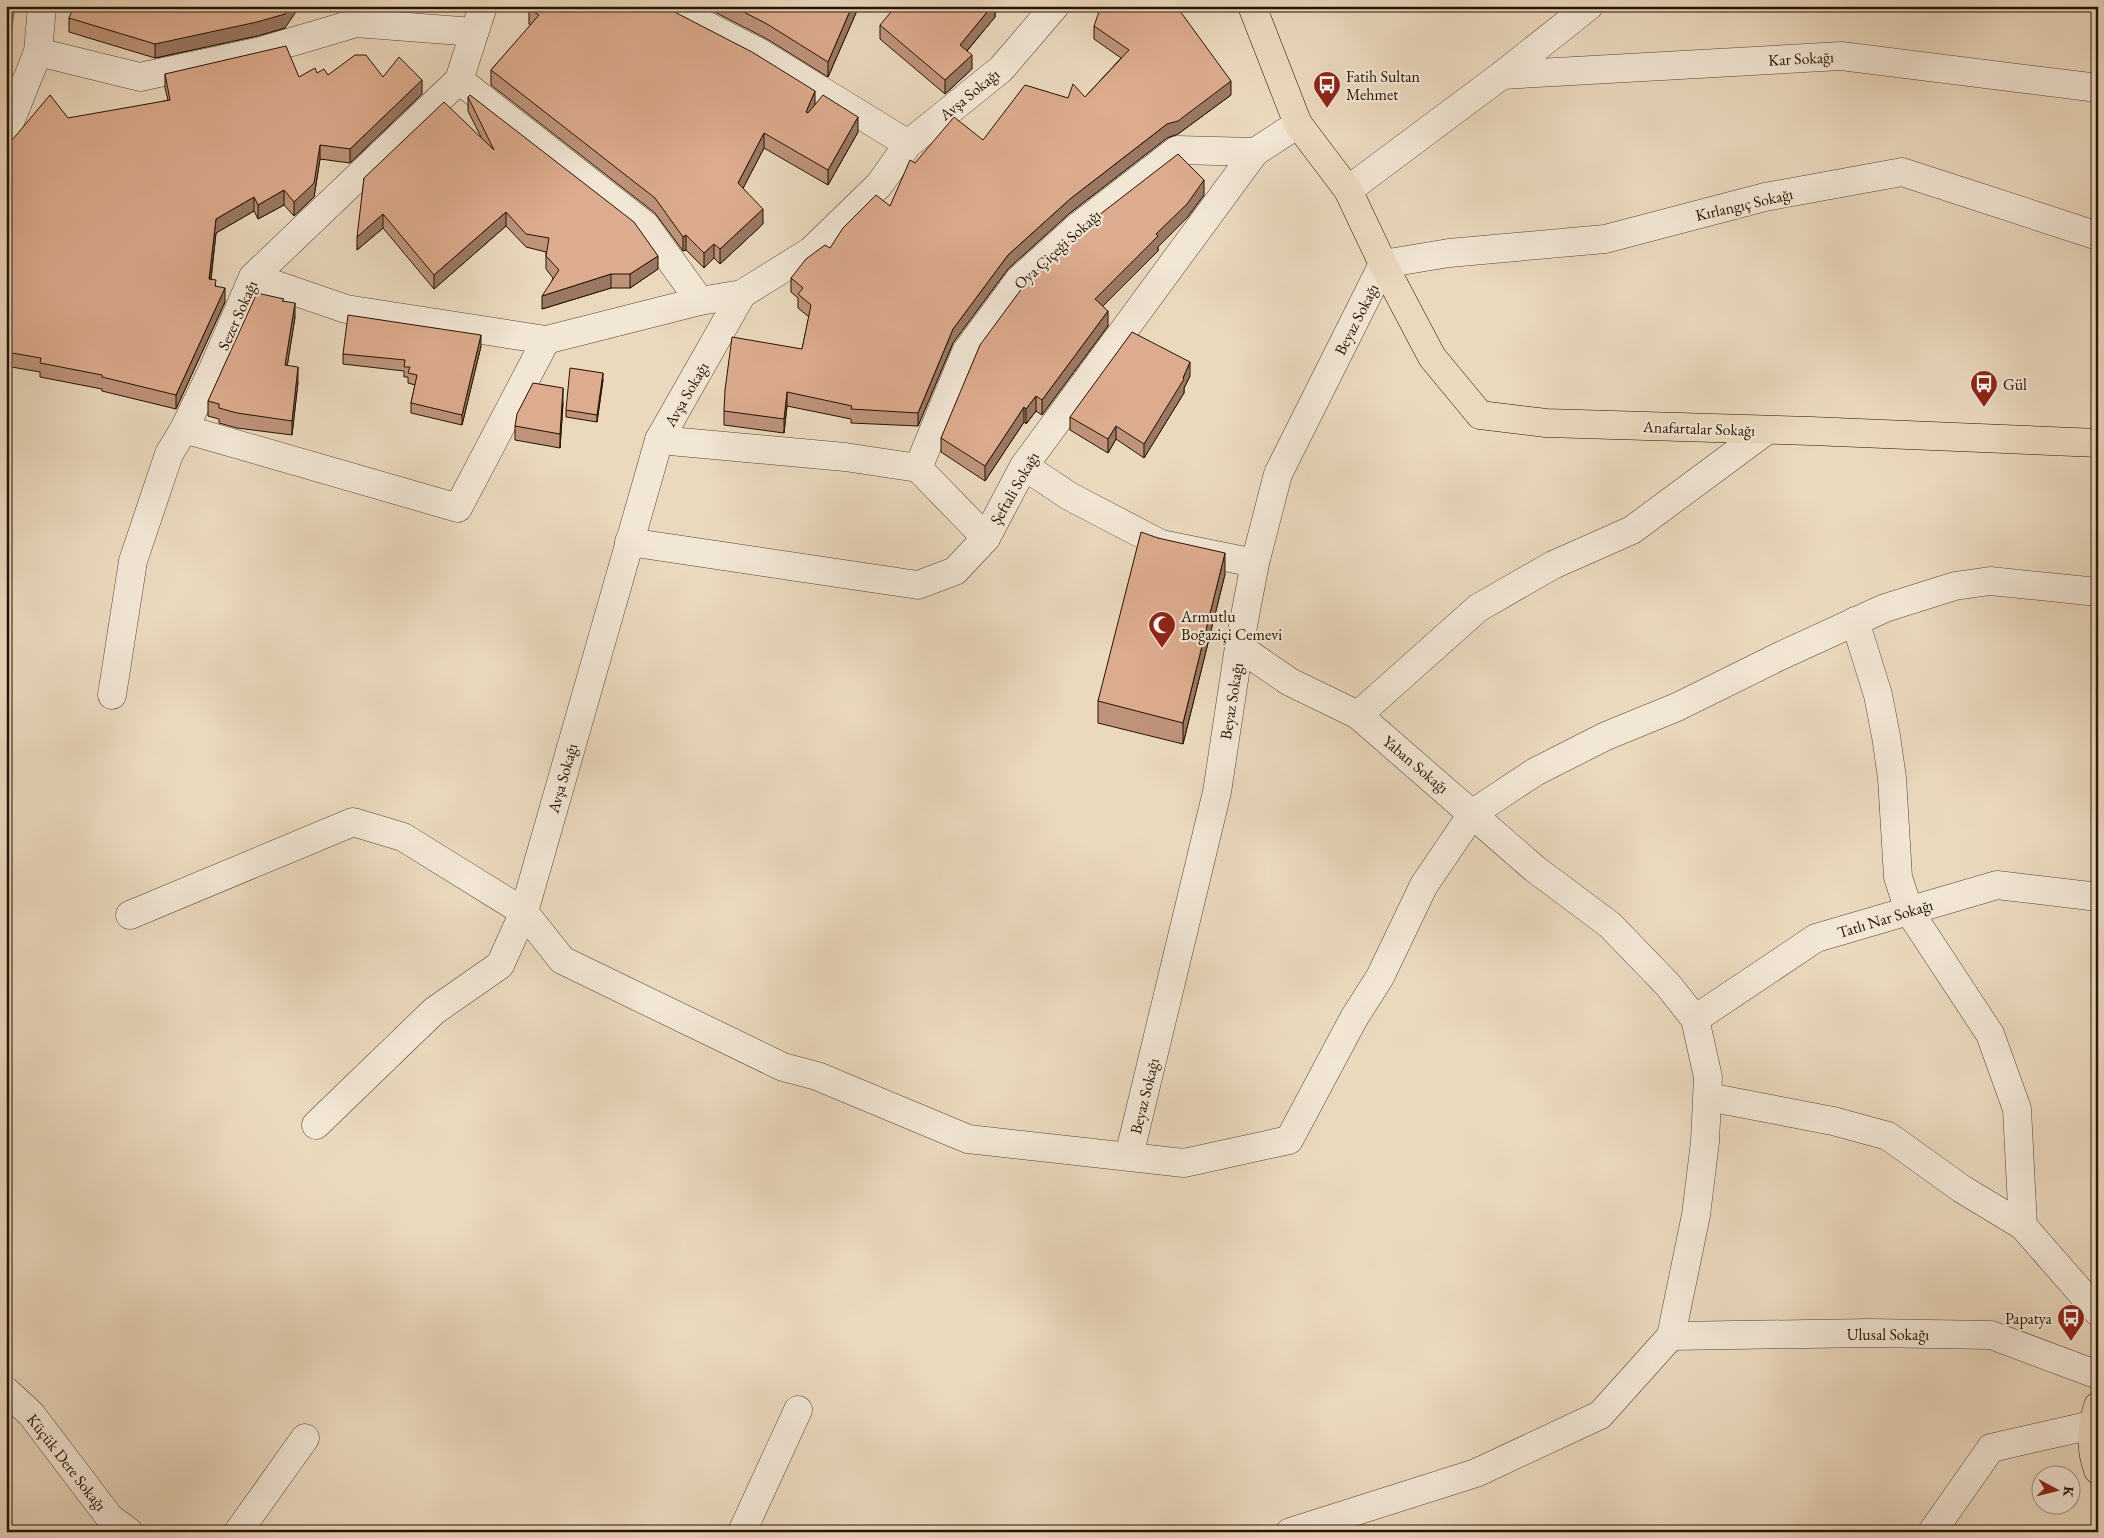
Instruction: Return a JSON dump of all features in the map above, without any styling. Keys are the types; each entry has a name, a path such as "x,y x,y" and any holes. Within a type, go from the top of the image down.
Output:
{"main road":[{"name":"Anafartalar Sokağı","path":"1252,6 1298,124 1348,190 1383,264 1432,357 1480,415 1546,423 2098,444"},
{"path":"2095,1415 2094,1461 2098,1470"}],"street":[{"path":"6,132 38,52 42,6"},
{"name":"Sezer Sokağı","path":"112,695 133,561 169,454 184,429 213,369 253,277 459,80 483,6"},
{"path":"668,6 760,53 908,144"},
{"name":"Avşa Sokağı","path":"316,1125 434,1011 500,965 524,912 629,542 660,440 742,294 811,251 879,185 908,144 1001,69 1055,6"},
{"path":"1348,190 1502,75 1589,6"},
{"path":"38,52 140,77 261,51 356,23 474,32"},
{"name":"Kar Sokağı","path":"1502,75 1841,56 2098,88"},
{"path":"459,80 645,225 700,301"},
{"name":"Şeftali Sokağı","path":"629,542 918,584 955,571 986,538 1024,466 1255,152 1298,124"},
{"name":"Oya Çiçeği Sokağı","path":"918,468 966,352 1019,280 1080,225 1177,150 1255,152"},
{"name":"Kırlangıç Sokağı","path":"1383,264 1449,253 1605,239 1765,197 1902,172 2098,236"},
{"name":"Beyaz Sokağı","path":"1129,1156 1217,792 1239,647 1255,563 1278,474 1383,264"},
{"path":"253,277 346,309 546,340 700,301 742,294"},
{"path":"184,429 458,508 546,340"},
{"path":"1358,715 1478,608 1553,565 1632,530 1767,430"},
{"path":"660,440 845,458 918,468 986,538"},
{"path":"1024,466 1069,496 1161,544 1255,563"},
{"path":"130,915 353,822 402,837 524,912 562,960 783,1067 817,1076 968,1139 1184,1162 1289,1140 1354,1018 1380,977 1424,886 1473,814 1535,772 1606,736 1677,707 1778,657 1885,608 1955,586 1990,581 2098,592"},
{"path":"1855,622 1878,695 1886,736 1892,778 1898,877 1909,911 1990,1034 2017,1109 2023,1226"},
{"name":"Yaban Sokağı","path":"1239,647 1290,682 1358,715 1535,869 1610,926 1668,985 1695,1019"},
{"name":"Tatlı Nar Sokağı","path":"1695,1019 1816,938 1997,885 2098,897"},
{"path":"1290,1532 1476,1473 1600,1415 1671,1336 1696,1215 1705,1142 1708,1077 1695,1019"},
{"path":"1708,1097 1833,1121 1888,1136 1962,1189 2023,1226 2098,1312"},
{"name":"Ulusal Sokağı","path":"1671,1336 1869,1333 1991,1335 2098,1375"},
{"name":"Küçük Dere Sokağı","path":"6,1391 31,1414 110,1518 128,1532"},
{"path":"742,1532 798,1410"},
{"path":"1932,1532 1991,1448 2095,1415"},
{"path":"238,1532 305,1438"}],"green space":[{"path":"6,6 15,6 6,67"}],"building":[{"path":"74,6 290,6 285,14 257,22 155,44 69,18"},
{"path":"531,6 663,6 752,52 815,91 806,112 808,113 823,95 858,117 828,170 764,133 738,183 763,209 720,249 714,244 704,253 686,235 683,237 655,198 491,70 539,15 529,9"},
{"path":"732,6 852,6 828,62 767,24"},
{"path":"896,6 992,6 960,45 972,55 945,80 880,25"},
{"path":"1101,6 1177,7 1231,81 1178,121 1167,124 1070,199 1008,255 953,329 918,413 851,409 852,406 787,392 784,419 724,411 732,337 802,349 811,305 798,294 803,288 791,278 806,259 825,245 830,248 843,228 876,195 890,206 910,160 915,163 954,117 983,140 1025,85 1068,98 1073,84 1085,97 1129,50 1094,26"},
{"path":"286,46 299,77 315,68 317,73 324,69 328,75 355,55 366,55 383,77 399,57 422,80 350,149 320,145 314,183 294,202 284,190 258,205 254,197 216,219 209,279 216,280 215,286 225,288 176,395 102,377 102,375 40,363 41,358 6,352 6,288 9,231 7,146 50,95 68,118 170,100 165,74"},
{"path":"470,95 634,222 658,256 630,274 611,274 542,296 559,270 546,256 549,238 526,234 506,212 434,275 383,214 357,237 364,178 444,102 494,150 468,97"},
{"path":"1178,154 1204,180 1187,204 1156,234 1158,236 1095,299 1108,311 1042,400 1036,396 1026,409 1024,407 985,466 941,438 980,345 1031,276 1090,222"},
{"path":"257,293 295,303 285,365 298,367 292,421 237,413 219,408 219,404 208,401"},
{"path":"348,315 481,335 462,415 411,403 417,375 408,373 410,367 404,367 405,360 343,354"},
{"path":"1132,332 1190,362 1184,379 1144,444 1116,426 1108,439 1070,417"},
{"path":"570,368 603,373 597,415 566,410"},
{"path":"533,383 563,388 560,434 515,426 517,414"},
{"name":"Armutlu Boğaziçi Cemevi","path":"1141,532 1158,538 1225,553 1183,723 1098,701"}],"place":[{"name":"Fatih Sultan Mehmet","path":"1327,109"},
{"name":"Gül","path":"1984,408"},
{"name":"Armutlu Boğaziçi Cemevi","path":"1162,649"},
{"name":"Papatya","path":"2071,1342"}]}
